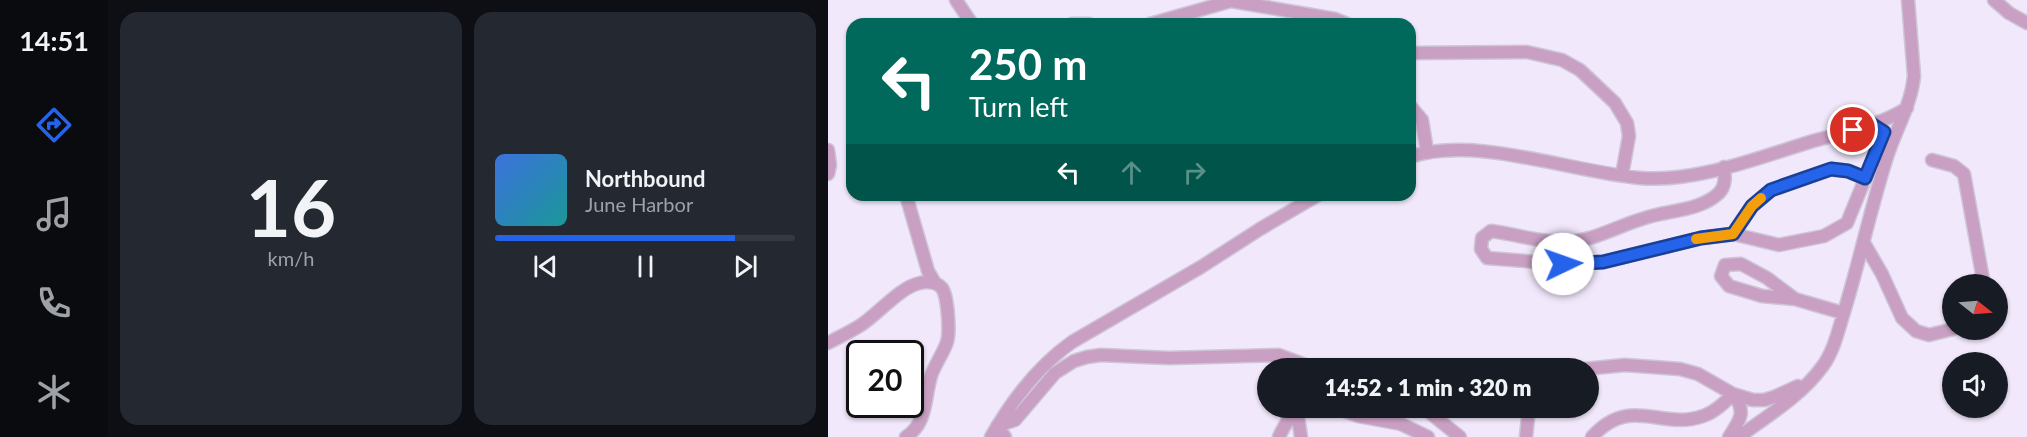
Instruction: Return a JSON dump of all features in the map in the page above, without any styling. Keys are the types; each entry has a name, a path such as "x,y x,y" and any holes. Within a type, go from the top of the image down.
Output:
{"lane":[{"path":"956,0 968,18"},
{"path":"1724,167 1725,181 1720,192 1684,210 1640,219 1586,240 1563,242 1491,231 1482,238 1481,249 1487,258 1563,264 1603,262 1701,238 1733,234 1779,245 1824,236 1846,223 1865,178 1907,108 1914,76 1908,0"},
{"path":"1994,0 2009,14 2027,23"},
{"path":"1171,18 1231,1 1324,18"},
{"path":"1416,53 1527,52 1562,60 1580,70 1615,103 1627,123 1629,136 1622,175"},
{"path":"1416,155 1428,151 1489,151 1581,170 1638,178 1678,177 1724,167 1873,125 1907,108"},
{"path":"1416,113 1422,120 1428,151"},
{"path":"1873,125 1889,136"},
{"path":"1739,437 1796,395 1813,378 1831,353 1864,243 1889,136"},
{"path":"828,150 830,165 828,174"},
{"path":"1932,160 1954,166 1964,174 1982,274"},
{"path":"1733,234 1752,206 1771,190 1831,169 1848,171 1865,178"},
{"path":"906,437 921,421 932,373 948,340 944,294 928,271 908,201"},
{"path":"994,432 1021,391 1040,369 1072,342 1202,267 1308,201"},
{"path":"1864,243 1882,274 1902,318 1916,331 1929,335 1942,332"},
{"path":"1795,298 1767,278 1741,264 1725,266 1721,276 1729,286 1762,296 1795,298 1844,313"},
{"path":"828,343 859,326 913,285 921,282 935,283"},
{"path":"994,432 1015,420 1055,373 1074,361 1087,357 1101,355 1169,358 1279,355 1287,358"},
{"path":"1599,368 1625,365 1680,369 1698,374 1733,394 1753,400 1764,400 1787,392 1813,378"},
{"path":"1592,437 1599,429 1615,419 1626,416 1638,414 1683,419 1702,417 1720,407 1733,394"},
{"path":"1729,437 1738,423 1741,412 1740,403 1733,394"},
{"path":"1278,437 1283,426 1292,418"},
{"path":"1300,418 1301,437"},
{"path":"1369,418 1401,424 1428,437"},
{"path":"1436,418 1460,437"},
{"path":"1526,437 1527,418"},
{"path":"994,432 1005,437"}],"slow traffic":[{"path":"1696,239 1733,234 1752,206 1761,198"}],"route":[{"path":"1563,264 1603,262 1701,238 1733,234 1752,206 1771,190 1831,169 1848,171 1865,178 1884,132 1873,125 1853,130"}]}
